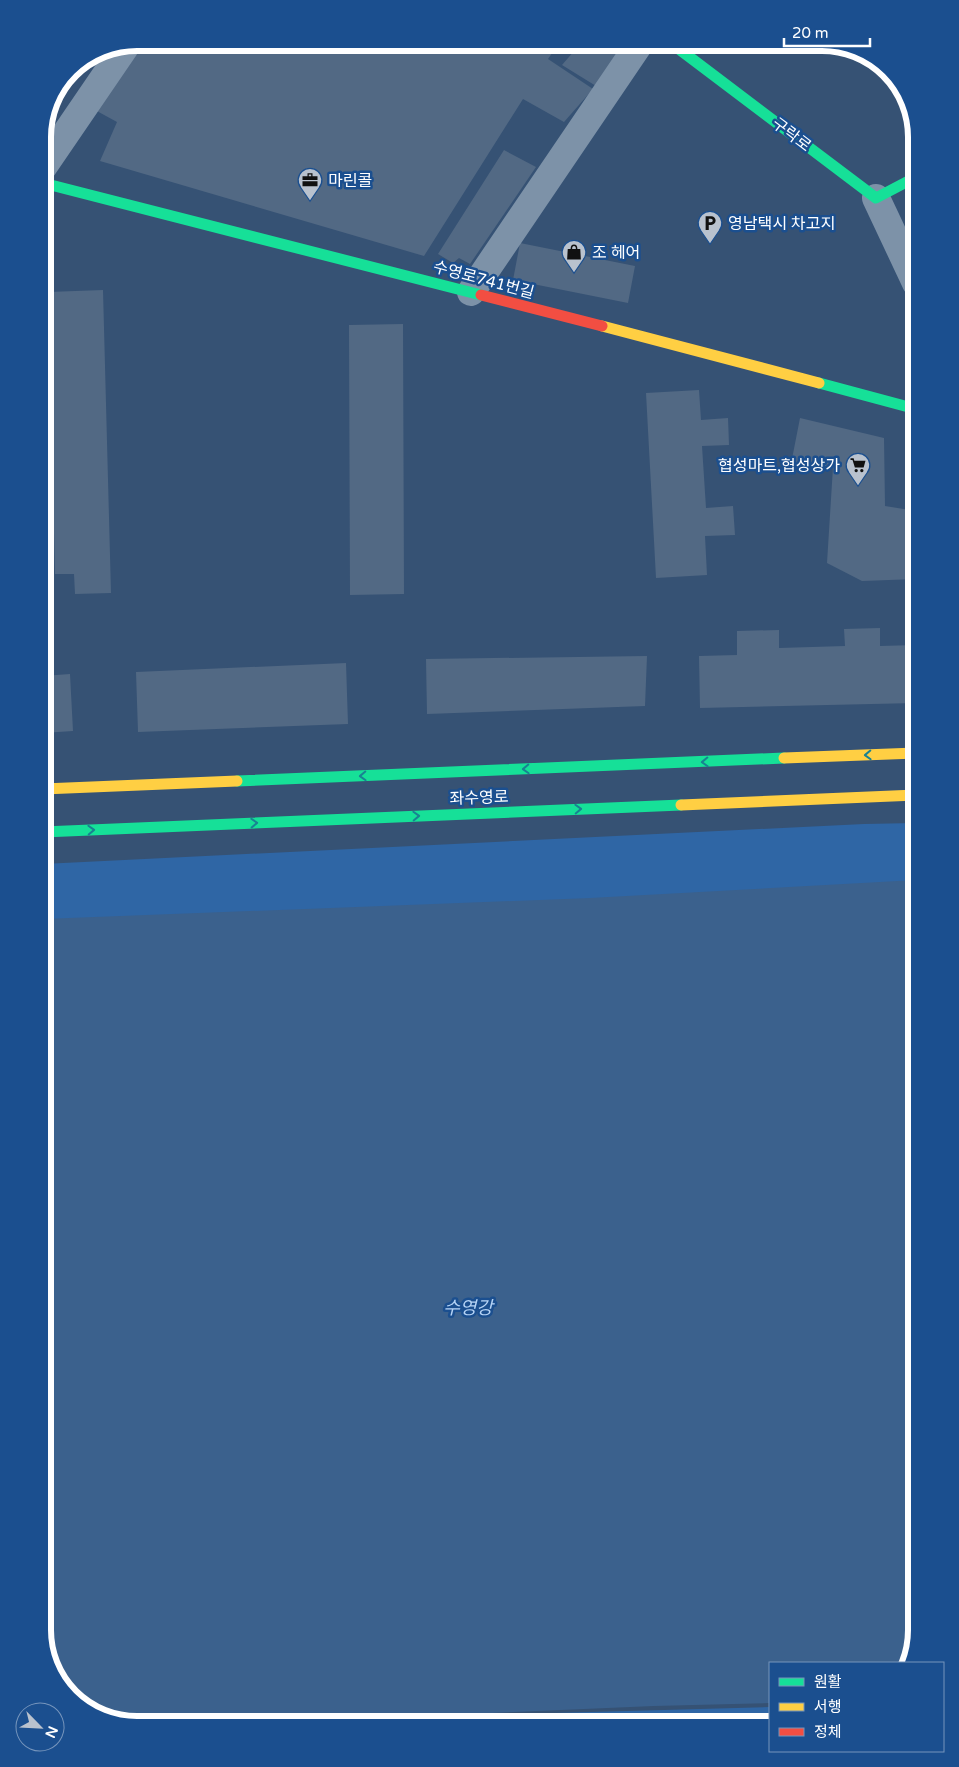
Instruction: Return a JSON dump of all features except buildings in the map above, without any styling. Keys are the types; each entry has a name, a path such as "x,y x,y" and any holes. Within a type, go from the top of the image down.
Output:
{"main road":[{"name":"구락로","path":"681,51 876,198"},
{"path":"876,198 908,181"},
{"name":"수영로741번길","path":"51,185 472,292 908,407"},
{"name":"좌수영로","path":"51,789 908,753"},
{"name":"좌수영로","path":"51,832 908,794"}],"street":[{"path":"472,292 635,51"},
{"path":"51,155 121,53"},
{"path":"876,198 908,266"}],"shaded area":[{"path":"908,823 908,906 51,945 51,864"},
{"path":"769,1707 769,1716 461,1716"}],"water":[{"name":"수영강","path":"908,880 908,1630 905,1652 901,1662 769,1662 769,1703 423,1716 131,1716 109,1711 89,1701 76,1691 63,1673 53,1647 51,1630 51,919 590,898"}],"traffic: fast":[{"path":"682,51 876,198 908,181"},
{"path":"51,185 481,295"},
{"path":"819,383 908,407"},
{"path":"237,781 784,758"},
{"path":"51,832 681,805"}],"traffic: slow":[{"path":"602,326 819,383"},
{"path":"784,758 908,753"},
{"path":"51,789 237,781"},
{"path":"681,805 908,795"}],"traffic: jam":[{"path":"481,295 602,326"}],"place":[{"name":"마린콜","path":"310,201"},
{"name":"영남택시 차고지","path":"710,244"},
{"name":"조 헤어","path":"574,273"},
{"name":"협성마트,협성상가","path":"858,486"}]}
